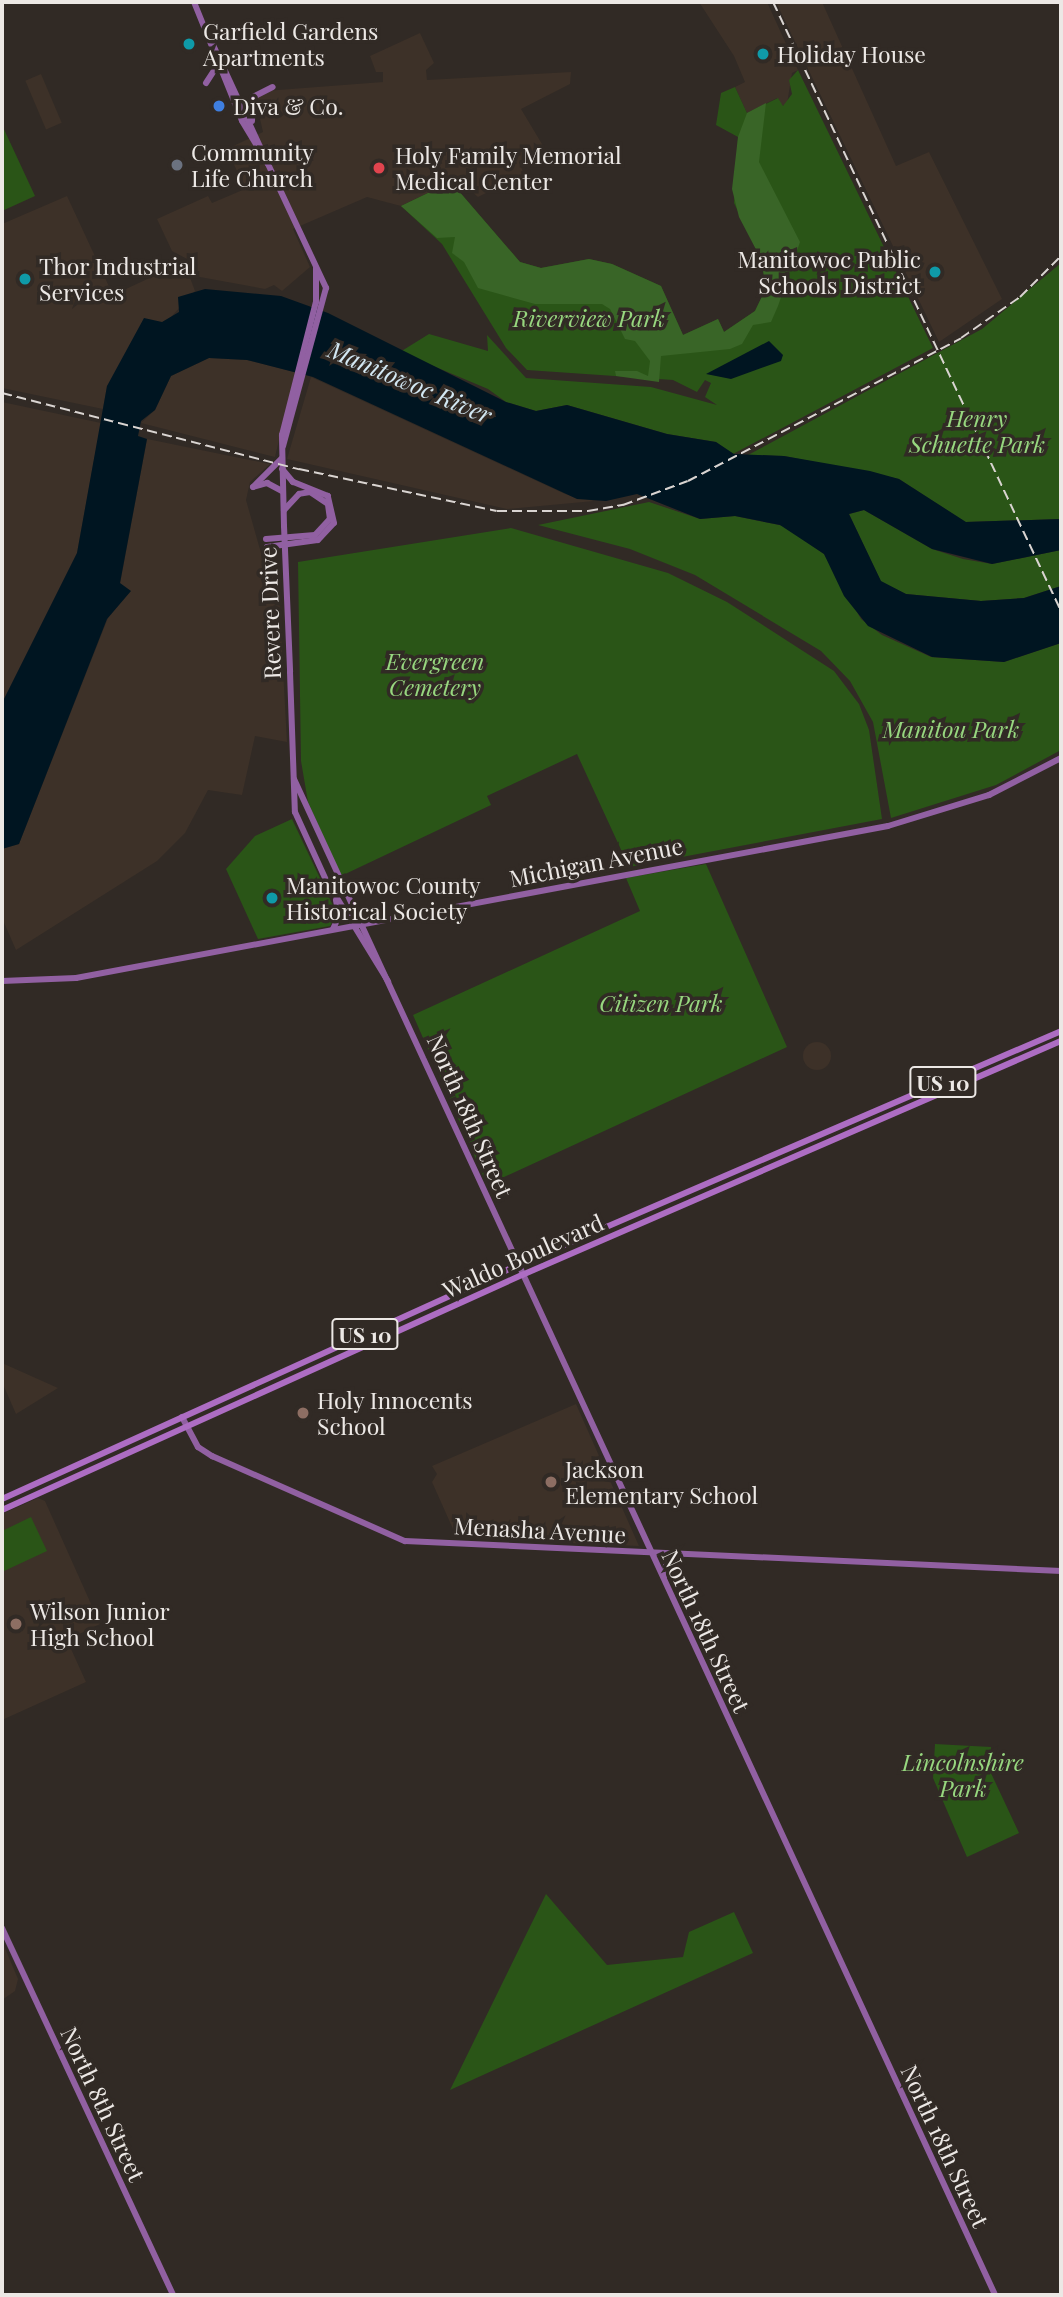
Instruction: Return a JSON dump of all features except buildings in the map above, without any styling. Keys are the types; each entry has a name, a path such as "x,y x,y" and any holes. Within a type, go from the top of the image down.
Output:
{"main road":[{"path":"194,2 251,118 268,164"},
{"path":"208,34 237,110 268,164"},
{"path":"206,83 218,65"},
{"path":"251,118 253,97 273,87"},
{"path":"237,110 251,118"},
{"name":"Revere Drive","path":"268,164 316,268 319,309 282,458 295,812"},
{"path":"282,458 253,487 267,483 282,491"},
{"path":"282,468 293,482 328,496 334,520 318,540 267,543 315,535 326,527 330,514 324,499 310,492 294,498 283,512"},
{"name":"Michigan Avenue","path":"2,981 56,982 888,825 989,795 1061,758"},
{"name":"Revere Drive","path":"294,779 304,807"},
{"name":"North 18th Street","path":"304,807 363,923 522,1275 995,2295"},
{"name":"North 18th Street","path":"295,812 335,895 389,981"},
{"path":"333,929 339,916 335,895"},
{"name":"Waldo Boulevard","path":"2,1499 518,1265 1061,1031"},
{"name":"Waldo Boulevard","path":"2,1510 522,1275 1061,1041"},
{"name":"Menasha Avenue","path":"182,1417 198,1447 212,1456 390,1538 683,1555 1061,1571"},
{"path":"664,1582 666,1566 683,1555"},
{"name":"North 8th Street","path":"2,1928 173,2295"}],"shaded area":[{"path":"699,2 767,2 798,70 792,73 787,104 782,106 777,98 747,113 735,87 745,82 734,56"},
{"path":"776,2 822,2 896,166 929,152 1002,299 939,342"},
{"name":"Holy Family Memorial Medical Center","path":"420,33 434,63 426,70 427,80 571,72 570,84 521,109 545,149 519,162 524,174 478,197 457,179 401,206 367,197 293,229 310,267 282,291 274,285 265,289 189,275 195,291 107,386 103,409 2,388 2,224 67,196 113,295 171,268 185,275 191,269 189,260 172,251 157,219 208,196 212,203 245,189 227,149 263,132 255,97 265,91 383,82 383,72 376,72 370,56"},
{"path":"41,74 62,123 46,129 25,81"},
{"path":"209,358 247,360 295,372 275,457 141,423 155,410 171,376"},
{"path":"311,377 565,494 594,501 507,509 287,459"},
{"path":"2,402 101,423 77,553 2,703"},
{"path":"147,439 270,464 250,482 246,500 263,560 277,559 287,742 255,736 242,795 208,790 185,833 157,861 16,950 2,918 2,849 19,844 108,618 130,591 120,584"},
{"path":"817,1042 827,1046 831,1056 827,1066 817,1070 807,1066 803,1056 807,1046"},
{"path":"2,1363 58,1388 16,1414 2,1382"},
{"path":"576,1404 639,1546 457,1538 432,1482 437,1474 432,1466"},
{"path":"38,1498 45,1501 100,1624 67,1640 86,1682 2,1720 2,1514"},
{"path":"2,1941 18,1979 15,1991 2,2000"}],"green space":[{"path":"798,70 933,348 733,454 716,442 667,434 567,405 536,411 506,402 488,389 400,352 429,334 488,351 487,335 526,378 651,387 717,405 705,397 711,383 705,380 697,392 673,380 527,370 506,348 442,244 401,206 451,182 520,262 541,268 589,259 612,264 661,286 683,335 718,319 724,332 755,311 766,288 761,259 734,203 738,137 716,125 721,93 735,87 747,113 778,98 783,106 792,94 789,80"},
{"name":"Riverview Park","path":"766,103 759,162 800,242 778,306 771,322 753,325 742,344 730,349 661,356 659,382 616,376 615,371 637,371 648,376 650,361 635,341 625,339 610,309 602,304 535,304 478,288 464,262 452,253 455,237 437,238 401,206 451,182 520,262 541,268 589,259 612,264 661,286 683,335 718,319 724,332 755,311 766,288 761,259 739,217 732,189 738,137 747,113"},
{"path":"2,125 35,196 2,211"},
{"name":"Henry Schuette Park","path":"1061,263 1061,519 965,522 899,479 784,456 748,455 982,329"},
{"name":"Manitou Park","path":"649,502 700,519 735,516 784,526 824,554 861,619 882,635 931,657 1004,662 1061,643 1061,750 996,785 891,818 873,722 850,681 821,651 695,575 630,549 538,525"},
{"path":"864,510 932,549 963,559 992,564 1061,550 1061,586 1024,598 981,601 906,594 881,582 849,514"},
{"name":"Evergreen Cemetery","path":"511,528 668,573 727,602 834,671 859,704 869,730 882,819 629,867 577,754 487,796 491,805 341,876 308,802 301,761 298,562"},
{"path":"292,819 337,914 330,926 258,939 226,869 255,836"},
{"name":"Citizen Park","path":"706,864 787,1047 504,1177 485,1180 413,1015 640,911 626,878"},
{"path":"31,1517 47,1551 2,1572 2,1531"},
{"name":"Lincolnshire Park","path":"935,1744 991,1747 990,1771 1019,1833 967,1857 933,1778"},
{"path":"546,1894 607,1965 683,1957 689,1932 734,1912 753,1953 450,2090"}],"water":[{"name":"Manitowoc River","path":"205,289 281,296 328,313 506,402 536,411 567,405 667,434 716,442 734,454 784,456 870,471 899,479 966,522 1061,519 1061,550 992,564 932,549 864,510 849,514 881,581 906,594 981,601 1024,598 1061,586 1061,643 1004,662 932,657 868,626 844,596 824,554 780,525 735,516 700,519 637,494 606,501 577,499 313,377 247,360 209,358 171,376 155,410 141,421 138,436 147,439 120,583 131,591 107,619 19,844 2,849 2,703 77,553 107,386 144,318 162,322 179,312 178,297"},
{"path":"769,341 783,355 781,361 731,379 706,374"}],"railway":[{"path":"773,2 1061,611"},
{"path":"2,393 299,469 497,511 588,511 623,505 688,481 961,338 1020,297 1061,256"}],"place":[{"name":"Garfield Gardens Apartments","path":"189,44"},
{"name":"Holiday House","path":"763,54"},
{"name":"Diva & Co.","path":"219,106"},
{"name":"Community Life Church","path":"177,165"},
{"name":"Holy Family Memorial Medical Center","path":"379,168"},
{"name":"Manitowoc Public Schools District","path":"935,272"},
{"name":"Thor Industrial Services","path":"25,279"},
{"name":"Manitowoc County Historical Society","path":"272,898"},
{"name":"Holy Innocents School","path":"303,1413"},
{"name":"Jackson Elementary School","path":"551,1482"},
{"name":"Wilson Junior High School","path":"16,1624"}]}
